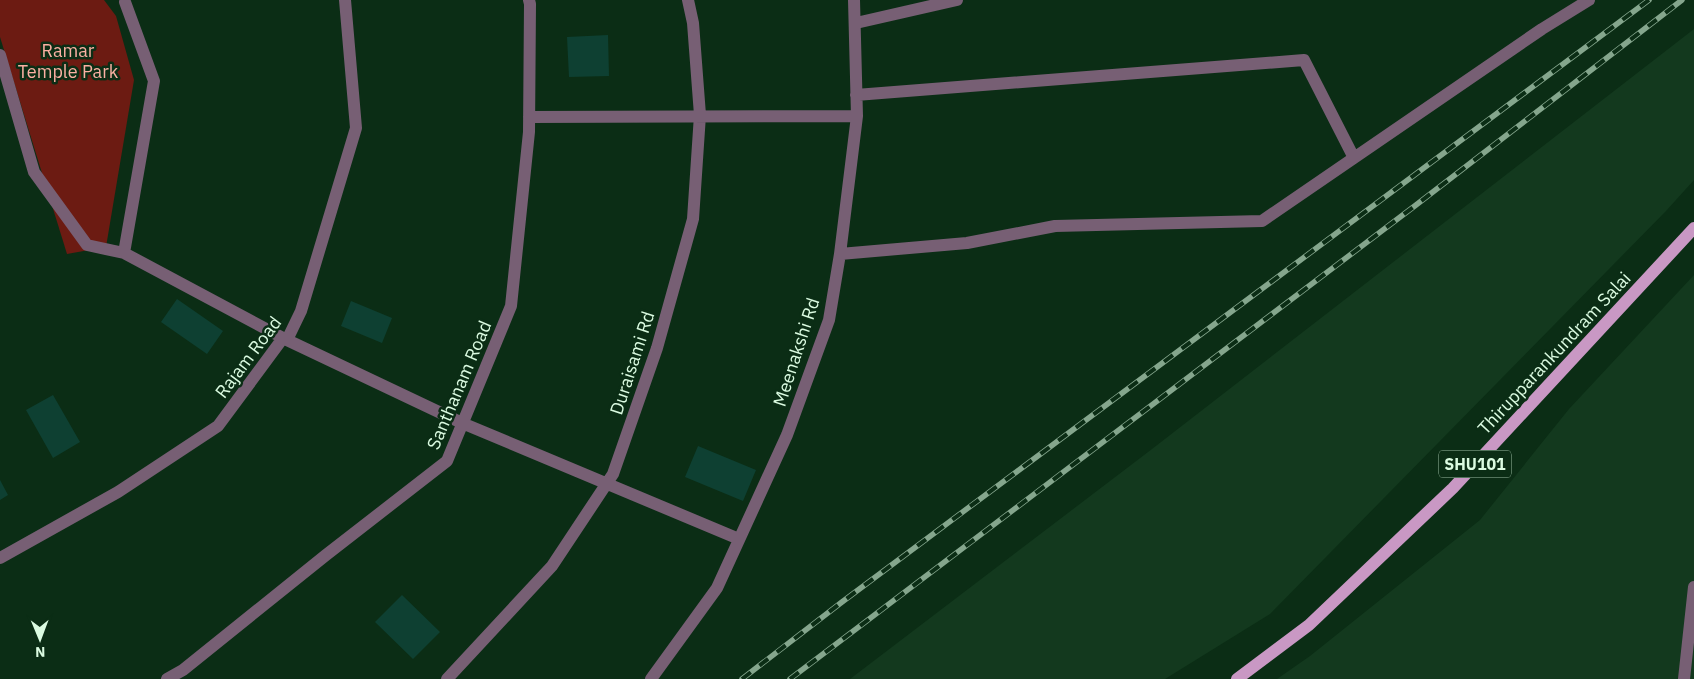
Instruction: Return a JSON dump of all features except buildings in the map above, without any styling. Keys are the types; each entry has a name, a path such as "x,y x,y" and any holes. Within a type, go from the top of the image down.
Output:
{"main road":[{"name":"Thirupparankundram Salai","path":"1237,679 1309,625 1453,488 1694,228"}],"street":[{"name":"Rajam Road","path":"0,558 118,492 218,426 285,339 301,311 356,128 346,0"},
{"name":"Santhanam Road","path":"167,679 183,670 326,555 447,462 511,306 529,132 529,0"},
{"name":"Duraisami Rd","path":"447,679 552,566 613,474 657,348 693,219 700,116 693,23 688,0"},
{"name":"Meenakshi Rd","path":"651,679 716,588 787,434 829,320 840,254 856,116 856,22 854,0"},
{"path":"856,22 957,0"},
{"path":"840,254 968,243 1055,226 1262,222 1542,29 1590,0"},
{"path":"124,253 154,81 126,1"},
{"path":"0,56 34,172 88,245 124,253 285,339 462,423 739,539"},
{"path":"856,95 1304,60 1354,158"},
{"path":"529,117 856,116"},
{"path":"1684,679 1694,587"}],"shaded area":[{"path":"1694,29 1694,180 1666,211 1270,614 1165,679 850,679 1152,449"},
{"path":"1694,275 1694,679 1277,679 1310,656 1480,520 1569,409"}],"green space":[{"name":"Ramar Temple Park","path":"0,0 104,0 116,16 134,80 106,247 67,254 0,37"}],"railway":[{"path":"742,679 842,602 1649,0"},
{"path":"790,679 1416,205 1682,0"}]}
